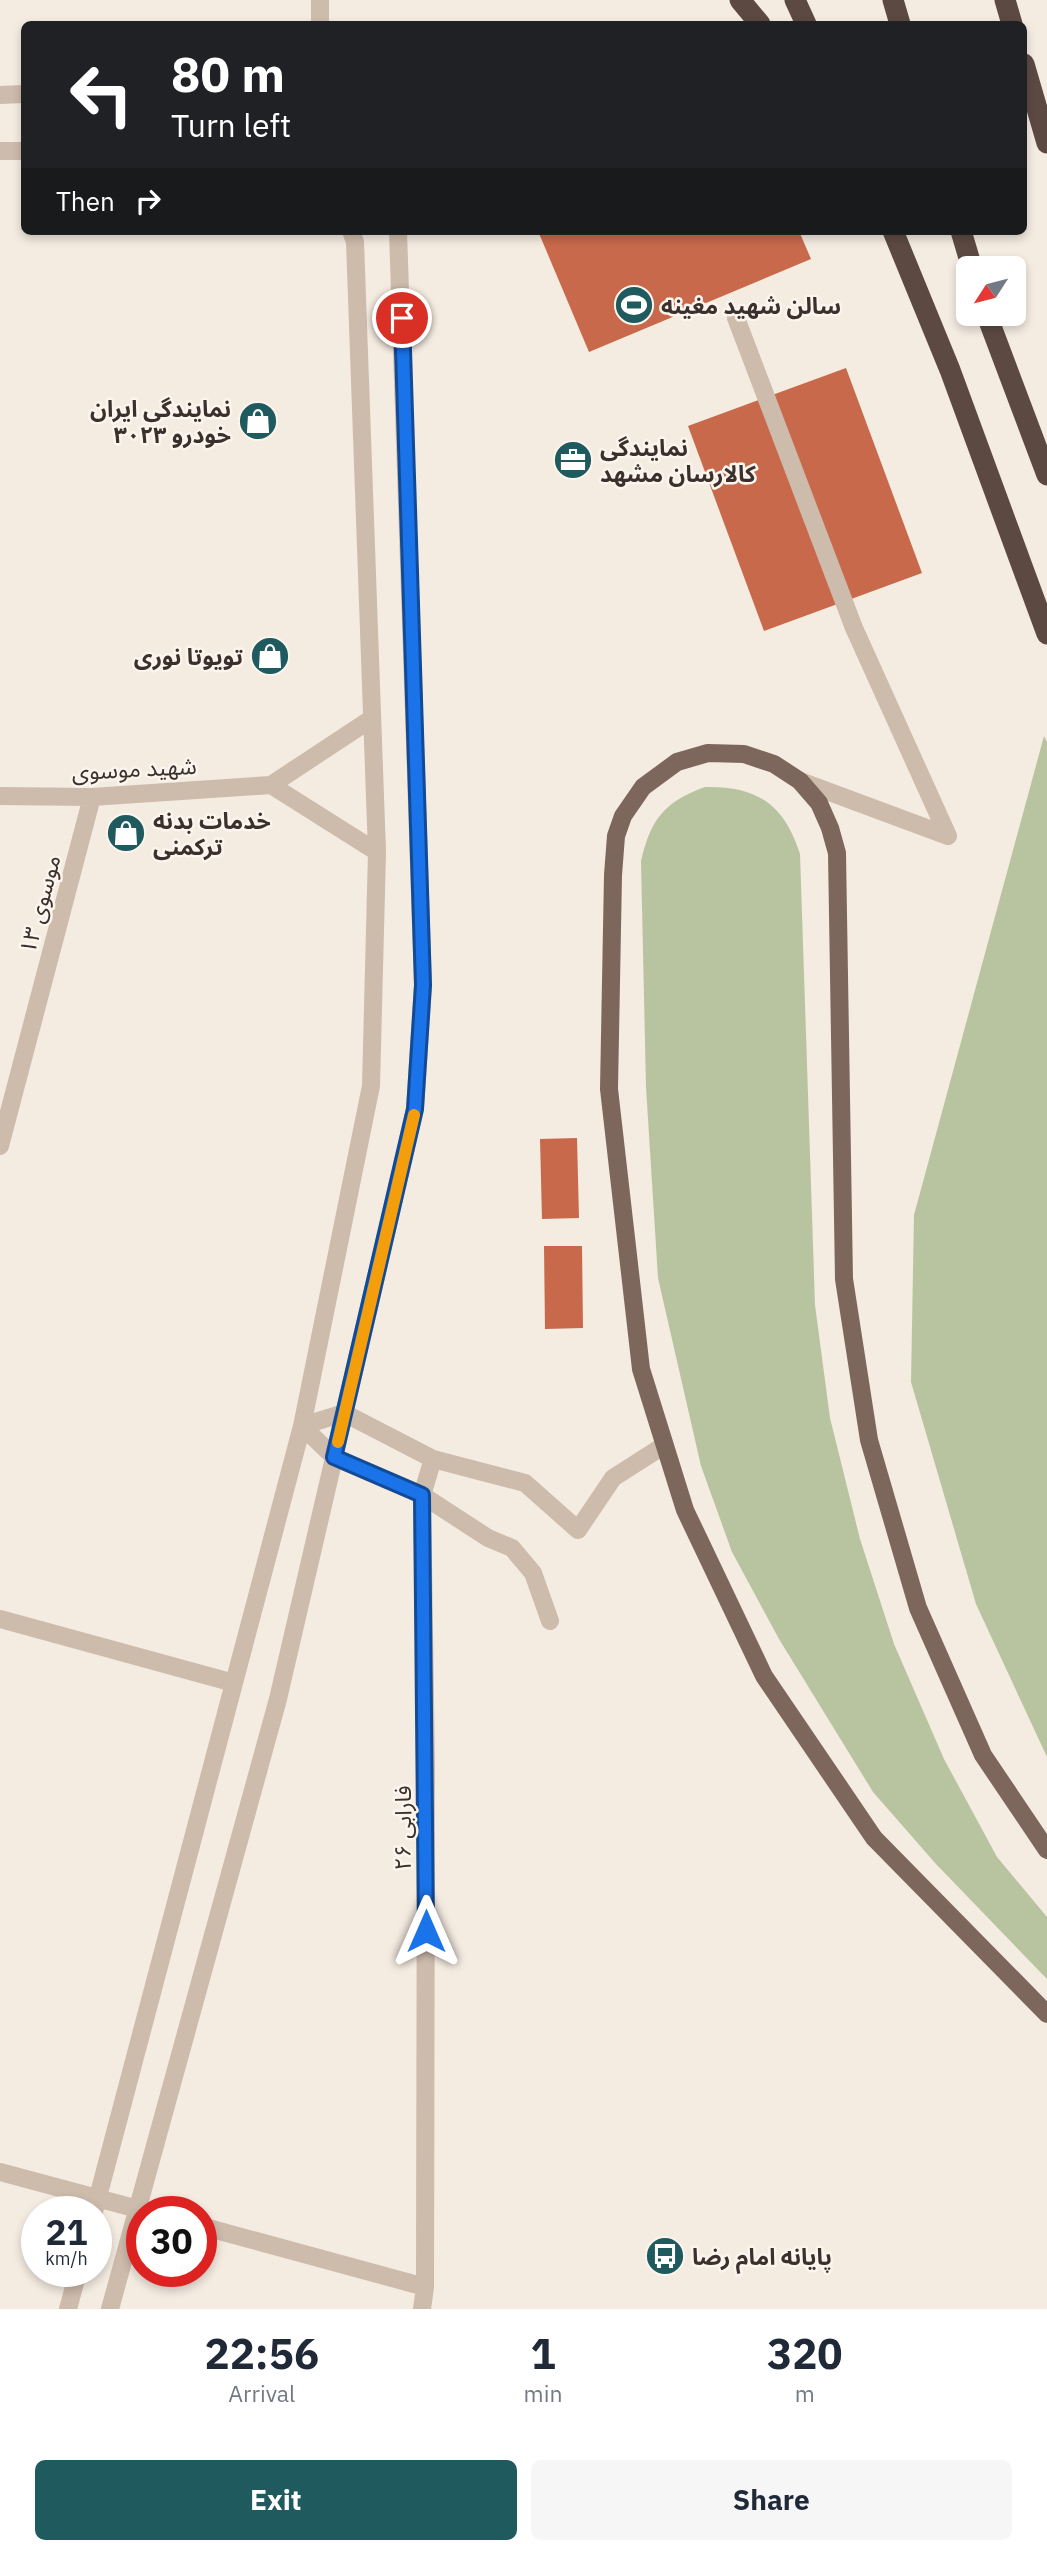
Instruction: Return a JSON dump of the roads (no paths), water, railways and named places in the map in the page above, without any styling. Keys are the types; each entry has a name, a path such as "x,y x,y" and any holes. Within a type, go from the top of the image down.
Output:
{"highway":[{"path":"740,0 758,21"},
{"path":"795,0 805,21"},
{"path":"893,0 899,21"},
{"path":"1005,0 1011,21"},
{"path":"1027,74 1047,144"},
{"path":"895,235 950,370 1047,634"},
{"path":"962,235 968,256"},
{"path":"991,326 1047,475"}],"main road":[{"path":"1047,1850 983,1755 918,1608 869,1440 844,1279 836,853 831,828 819,803 800,781 774,764 744,754 708,753 687,759 659,773 643,787 623,816 615,836 609,1089 642,1369 663,1446 685,1510 764,1676 874,1838 1047,2014"}],"street":[{"path":"320,0 320,21"},
{"path":"0,94 21,94"},
{"path":"0,151 21,151"},
{"path":"98,2196 302,1426 371,1086 377,852 355,242 352,235"},
{"path":"146,2196 278,1699 415,1109 423,985 398,235"},
{"path":"736,318 854,628 948,836 800,781"},
{"path":"371,719 271,785 377,852"},
{"name":"شهید موسوی","path":"0,796 92,797 271,785"},
{"name":"موسوی ۱۳","path":"0,1146 92,797"},
{"path":"302,1426 345,1413 433,1459 525,1483 578,1530 613,1478 663,1446"},
{"path":"302,1426 334,1457 422,1495 488,1538 512,1548 533,1573 550,1621"},
{"name":"فارابی ۲۶","path":"422,2309 425,2287 426,1766 422,1495 433,1459"},
{"path":"0,1619 234,1682"},
{"path":"0,2172 70,2196"},
{"path":"217,2230 425,2287"},
{"path":"110,2309 126,2260"},
{"path":"68,2309 74,2287"}],"place":[{"name":"سالن شهید مغینه","path":"634,305"},
{"name":"نمایندگی ایران خودرو ۳۰۲۳","path":"258,421"},
{"name":"نمایندگی کالارسان مشهد","path":"573,460"},
{"name":"تویوتا نوری","path":"270,656"},
{"name":"خدمات بدنه ترکمنی","path":"126,833"},
{"name":"پایانه امام رضا","path":"665,2256"}]}
